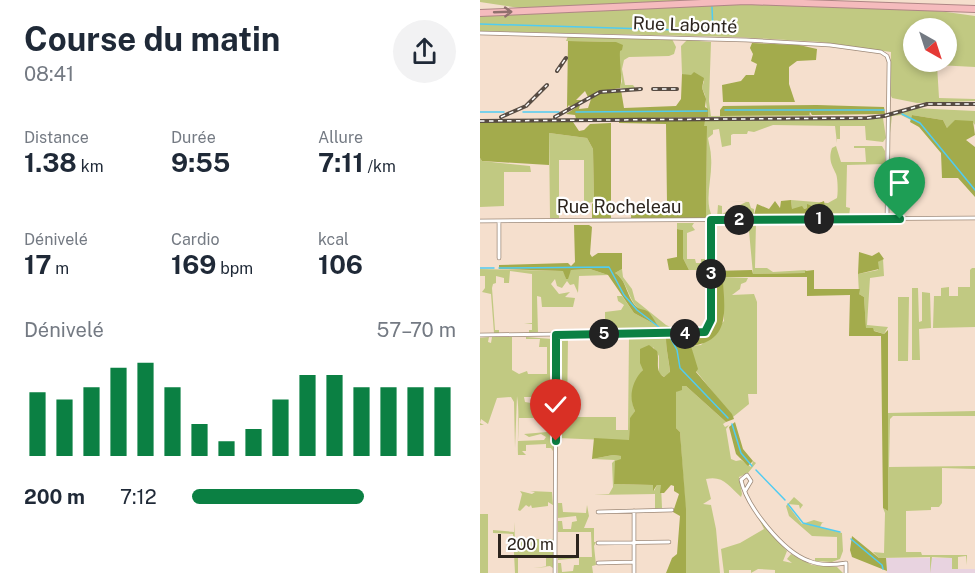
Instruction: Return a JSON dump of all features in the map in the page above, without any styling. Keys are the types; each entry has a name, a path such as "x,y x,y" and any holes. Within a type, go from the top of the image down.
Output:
{"highway":[{"path":"854,0 975,10"},
{"path":"480,13 734,2 975,10"}],"street":[{"name":"Rue Labonté","path":"480,33 680,38 823,45 879,51 886,56 889,65 887,219"},
{"name":"Rue Rocheleau","path":"480,221 975,218"},
{"path":"480,335 705,332 711,320 711,220"},
{"path":"499,221 499,258"},
{"path":"555,573 556,335"},
{"path":"745,491 751,481 747,475 741,480 745,491 760,517 790,551 814,563 846,563 846,573"},
{"path":"598,512 672,510"},
{"path":"633,573 634,511"},
{"path":"598,543 669,542"},
{"path":"598,563 634,562"}],"shaded area":[{"path":"886,558 952,558 952,569 975,569 975,573 887,573"}],"green space":[{"path":"480,0 701,0 526,9 480,2"},
{"path":"693,4 834,4 940,11 975,16 975,67 957,66 957,18 903,18 903,72 937,72 939,98 975,99 975,101 917,103 892,98 890,94 891,52 821,42 735,37 480,31 480,16"},
{"path":"568,36 672,39 676,47 674,54 669,56 629,57 624,60 622,69 625,85 633,85 636,89 620,88 622,81 616,42 566,41"},
{"path":"687,40 711,42 709,101 711,116 809,115 809,112 811,116 708,117 702,88 704,81 682,74 681,46"},
{"path":"568,41 616,42 623,45 620,51 620,88 602,91 588,97 585,91 576,100 582,100 571,108 569,105 567,108"},
{"path":"752,43 799,45 817,49 816,60 797,61 789,67 789,84 795,102 723,102 722,85 741,81 746,75 754,75 757,64 751,61"},
{"path":"694,72 704,78 702,88 708,117 576,119 575,115 566,114 580,105 579,109 588,108 592,96 621,90 624,108 676,106 681,99 682,74 691,75"},
{"path":"723,106 884,107 885,114 812,115 810,112 809,115 720,116"},
{"path":"913,108 975,111 975,125 972,121 947,128 943,120 912,115 911,120 901,115 892,116 890,133 890,116"},
{"path":"912,115 943,120 947,128 955,120 973,121 975,135 966,140 975,147 975,197 958,178 942,178 941,153 919,127 910,122"},
{"path":"883,118 886,138 883,142 866,140 865,126 840,126 840,139 837,139 837,143 835,126 773,125 754,132 748,131 747,134 733,134 731,145 722,147 719,129 713,130 713,134 708,138 711,165 708,197 713,218 706,218 707,126 703,126 705,121"},
{"path":"619,121 705,121 704,126 707,126 706,218 631,218 632,203 667,203 666,124 619,123"},
{"path":"480,122 573,122 579,131 584,130 590,124 611,123 611,218 592,218 593,149 587,138 549,133 549,165 482,161 480,158"},
{"path":"549,133 587,138 593,149 594,202 578,204 584,203 584,160 559,160 559,218 550,218"},
{"path":"836,146 841,162 866,162 865,148 854,148 854,146 882,146 885,151 885,164 847,165 846,207 850,208 849,217 717,218 718,205 722,206 722,214 746,202 724,201 749,202 751,208 754,209 754,214 825,214 812,206 792,209 791,200 828,203 837,198 837,179 830,156 832,148"},
{"path":"480,158 482,161 530,166 531,172 504,172 504,206 480,207"},
{"path":"791,200 792,209 802,206 804,209 807,208 807,204 812,206 824,201 826,214 754,215 757,204 769,209 775,201 780,208 781,201"},
{"path":"730,222 756,222 755,268 767,268 773,272 806,270 805,273 753,274 749,231 731,231 735,230 735,226 731,226"},
{"path":"677,223 694,223 692,226 695,230 687,233 687,259 695,259 696,263 701,263 701,259 707,259 709,253 708,286 701,285 702,270 689,270 683,258 683,230 677,229"},
{"path":"574,225 592,227 590,254 592,257 598,253 622,253 622,269 615,273 619,276 634,304 639,309 648,312 658,326 634,313 608,275 590,269 571,270 566,279 563,271 499,269 499,265 568,263 571,266 575,262"},
{"path":"677,229 683,230 683,258 689,270 669,270 667,259 677,257"},
{"path":"859,252 872,256 879,252 884,259 878,262 879,269 858,274"},
{"path":"883,259 884,276 870,278 867,325 888,327 884,334 866,328 864,297 859,294 858,274 878,270 878,262"},
{"path":"972,268 975,268 975,327 933,328 934,296 941,296 941,288 949,287 949,296 958,296 958,287 970,287"},
{"path":"480,269 564,271 566,279 571,270 590,269 608,275 579,276 578,293 574,284 570,285 567,281 562,288 557,286 555,279 551,284 559,294 570,292 565,297 575,298 573,307 542,307 541,297 537,296 538,333 529,333 529,330 532,330 532,324 524,324 532,323 532,274 510,271 509,283 504,283 504,278 496,276 496,283 492,288 495,330 499,330 499,333 494,333 491,294 482,292 485,288 485,276 480,276"},
{"path":"622,269 623,277 632,289 635,300 676,332 605,332 605,312 621,310 624,305 618,301 617,296 622,296 634,313 658,326 633,302 622,280 615,273"},
{"path":"752,270 753,274 805,273 805,271 814,270 814,289 860,289 859,294 864,297 866,328 873,328 874,331 884,334 888,330 888,511 883,508 881,336 849,336 850,295 807,296 807,277 723,277 723,322 713,338 691,346 698,369 696,372 734,419 726,422 686,386 682,386 682,390 676,392 676,428 680,432 686,509 686,573 666,573 672,558 677,554 680,516 673,512 679,494 671,485 664,493 660,493 661,485 657,485 653,491 653,485 614,484 615,461 621,459 621,456 613,455 592,459 594,438 629,440 630,418 635,411 632,389 643,370 640,363 640,349 649,345 657,351 658,369 664,377 670,372 666,338 696,338 709,331 713,318 714,271"},
{"path":"723,277 748,278 732,295 754,294 757,302 757,394 748,394 749,404 733,417 696,371 691,346 701,345 724,321"},
{"path":"912,288 918,288 919,322 922,321 922,292 930,293 931,328 919,329 920,360 912,360"},
{"path":"898,297 909,297 908,361 898,361"},
{"path":"629,336 666,338 670,373 664,377 659,373 659,356 653,347 633,389 632,400 635,411 630,419 629,441 558,438 559,340 568,337 567,417 616,417 616,430 628,430"},
{"path":"489,337 488,342 491,343 492,337 512,337 512,370 519,374 527,371 528,374 547,374 547,347 539,347 540,339 526,339 526,337 552,339 553,401 550,401 549,397 524,397 525,402 535,407 535,415 548,415 548,409 553,406 553,418 519,418 518,441 517,396 515,448 514,402 511,397 497,398 488,424 481,419 480,423 480,338"},
{"path":"682,385 686,386 726,422 723,424 725,427 729,425 726,429 731,459 741,460 751,467 753,461 756,463 748,473 739,477 741,497 721,480 706,479 711,499 703,504 711,505 716,529 720,573 686,573 686,517 680,432 676,428 676,392"},
{"path":"975,411 975,416 893,416 890,419 889,467 975,466 975,469 942,468 942,503 939,507 931,507 931,510 906,511 906,552 921,552 922,555 967,555 967,565 966,556 958,557 958,569 952,569 952,558 932,557 930,573 930,557 879,558 873,552 884,553 885,513 883,508 888,511 888,413"},
{"path":"553,422 553,451 551,448 546,448 546,444 526,445 526,451 522,451 526,455 518,455 518,441 544,440 546,437 541,434 529,437 524,434 547,432 548,424"},
{"path":"735,422 743,449 753,461 748,466 736,454 729,427"},
{"path":"613,455 621,456 614,484 654,485 654,491 657,485 661,485 662,508 655,509 655,494 594,495 609,494 613,487 612,463 615,460 592,459"},
{"path":"520,491 532,494 535,492 530,491 552,492 553,505 548,502 548,506 532,508 531,505 529,507 526,505 520,511 518,510 522,494"},
{"path":"794,497 803,505 800,509 799,505 788,504"},
{"path":"558,503 562,503 563,512 586,513 587,505 589,516 584,528 594,528 594,542 596,542 594,546 596,565 592,566 593,573 558,573 558,563 561,563 562,572 573,571 574,565 579,565 579,558 558,560 558,557 592,557 591,532 558,532 558,521 562,521 563,529 571,529 572,522 577,521 576,516 558,518"},
{"path":"787,504 802,524 814,520 824,523 820,527 842,533 843,551 840,559 832,562 815,561 815,558 837,558 837,537 812,536 789,516"},
{"path":"480,514 488,514 488,573 480,573"},
{"path":"759,519 787,551 783,561 792,563 787,559 791,554 812,565 837,567 843,573 775,573 775,570 758,569 751,573 751,570 729,570 729,573 724,573 721,549 740,543 764,529"},
{"path":"514,522 515,539 553,539 553,568 546,566 544,555 518,555 518,573 515,573 513,534 493,533 493,530 514,532"},
{"path":"852,536 879,558 886,558 887,571 852,557 850,550"}],"waterway":[{"path":"480,24 713,31 712,7"},
{"path":"725,110 884,110"},
{"path":"576,112 707,111"},
{"path":"480,112 504,112"},
{"path":"523,112 559,112"},
{"path":"902,114 920,123 975,190"},
{"path":"499,268 609,267 624,295 637,310 664,331"},
{"path":"480,268 494,268"},
{"path":"670,337 677,350 680,368 728,418"},
{"path":"732,424 741,453 752,466"},
{"path":"756,470 785,500"},
{"path":"788,504 803,523 840,532"},
{"path":"851,539 882,565 883,569"}],"railway":[{"path":"557,71 566,58"},
{"path":"501,117 526,106 547,85"},
{"path":"555,117 600,92 641,89"},
{"path":"653,89 677,89"},
{"path":"480,121 867,118 884,116 927,104 975,104"}],"route":[{"path":"556,441 556,335 699,334 705,332 711,320 711,220 900,219"}]}
